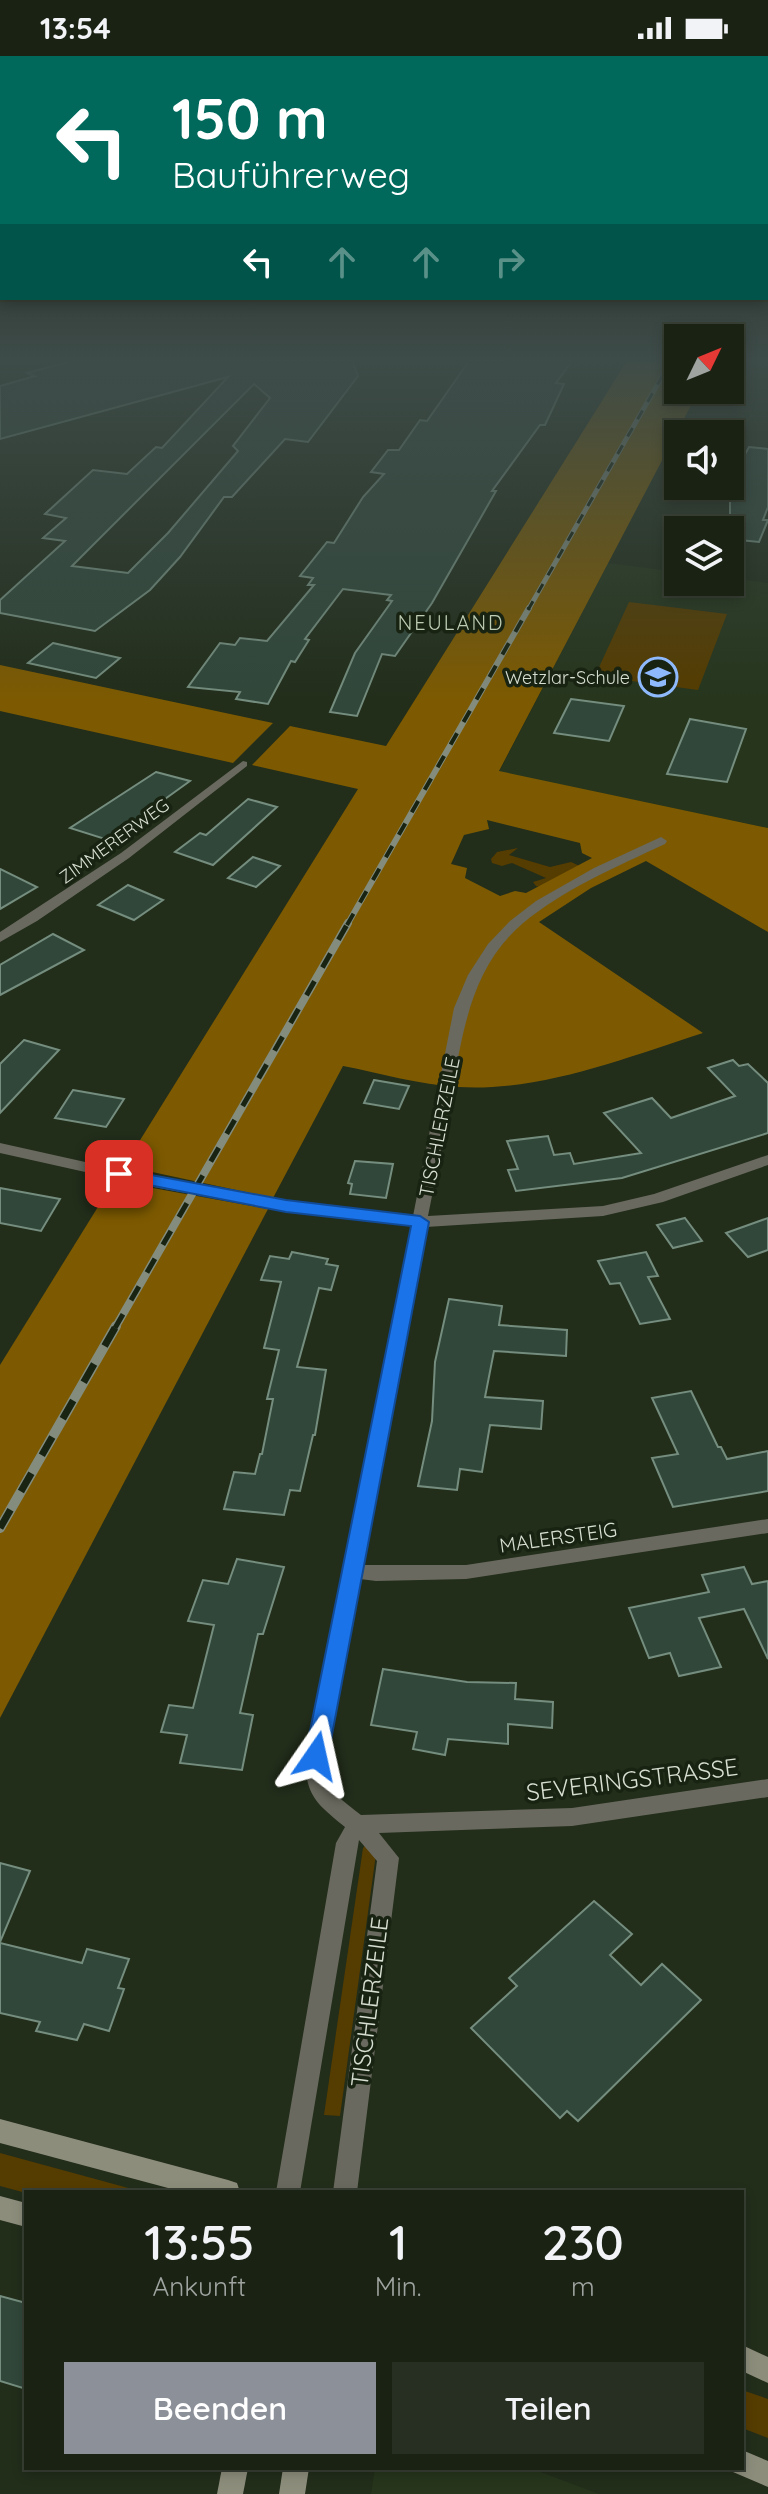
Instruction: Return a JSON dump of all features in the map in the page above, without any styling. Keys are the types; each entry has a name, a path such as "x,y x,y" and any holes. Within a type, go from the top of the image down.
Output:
{"main road":[{"path":"0,2131 221,2190"},
{"path":"0,2208 24,2214"},
{"path":"744,2359 768,2370"},
{"path":"744,2464 768,2474"},
{"path":"230,2494 235,2470"},
{"path":"292,2494 296,2470"}],"street":[{"name":"ZIMMERERWEG","path":"0,938 154,836 243,764"},
{"name":"TISCHLERZEILE","path":"345,2190 388,1858 357,1824 330,1806 314,1778 461,1008 471,977 490,947 539,903 661,841"},
{"path":"0,1148 194,1190 286,1206 420,1222 603,1211 658,1198 768,1160"},
{"name":"MALERSTEIG","path":"353,1571 376,1574 466,1572 768,1526"},
{"name":"SEVERINGSTRASSE","path":"357,1824 572,1817 768,1788"},
{"path":"288,2190 347,1843 357,1824"}],"shaded area":[{"path":"556,475 654,475 499,771 768,828 768,932 646,861 591,888 539,922 703,1033 551,1079 489,1087 429,1084 343,1066 273,1198 124,1166 358,789 252,765 290,726 386,746","holes":["487,820 580,843 582,853 592,858 526,893 515,891 500,896 465,878 467,868 451,864 464,835 489,829"]},
{"name":"Wetzlar-Schule","path":"608,563 664,570 664,596 744,596 744,580 768,583 768,828 499,772"},
{"path":"629,602 727,614 698,690 595,676"},
{"path":"0,665 273,723 233,763 0,711"},
{"path":"518,848 509,855 550,867 571,862 582,867 543,888 536,886 533,882 546,878 512,863 502,866 492,863 491,859 497,852"},
{"path":"114,1181 268,1209 0,1718 0,1365"},
{"path":"367,1843 376,1854 340,2116 324,2115 363,1848"},
{"path":"0,2153 136,2190 24,2190 24,2192 0,2186"},
{"path":"744,2391 768,2399 768,2438 744,2429"},
{"path":"375,2470 535,2470 599,2494 371,2494"}],"building":[{"path":"88,475 163,475 72,566 128,573 168,533 218,475 252,475 232,497 224,497 180,557 150,590 95,631 0,613 0,600 65,541 43,538 66,518 45,514"},
{"path":"383,475 504,475 432,603 395,656 382,654 357,716 330,712 355,653 392,601 387,600 391,595 343,589 305,639 309,640 295,662 291,661 268,704 236,699 240,692 188,687 220,643 235,645 240,638 267,641 314,585 308,585 313,578 300,576 327,542 334,543 363,497"},
{"path":"744,475 768,475 768,507 763,520 768,520 759,542 744,540 744,516 730,516 730,500 744,500"},
{"path":"53,643 120,658 96,678 28,663"},
{"path":"571,699 624,706 609,741 554,733"},
{"path":"690,719 746,729 727,782 667,774"},
{"path":"156,772 190,781 108,840 70,828"},
{"path":"248,799 277,807 213,865 175,852 200,833 206,835"},
{"path":"253,857 280,866 256,887 228,878"},
{"path":"0,869 37,887 0,909"},
{"path":"128,885 163,900 134,920 98,905"},
{"path":"53,934 84,950 0,995 0,965"},
{"path":"24,1040 59,1050 0,1113 0,1064"},
{"path":"733,1060 739,1066 748,1064 768,1083 768,1133 622,1178 516,1191 508,1170 518,1169 507,1141 548,1136 554,1155 570,1153 574,1164 641,1153 604,1113 652,1098 671,1118 735,1096 708,1068"},
{"path":"374,1080 409,1086 399,1109 364,1103"},
{"path":"73,1090 124,1099 106,1127 55,1118"},
{"path":"355,1161 393,1164 386,1198 350,1194 352,1184 348,1183"},
{"path":"0,1188 60,1199 41,1231 0,1223"},
{"path":"685,1218 702,1241 673,1248 657,1225"},
{"path":"768,1218 768,1250 748,1257 726,1233"},
{"path":"292,1252 328,1259 326,1264 338,1266 331,1290 319,1288 297,1367 326,1370 315,1435 300,1491 290,1490 284,1515 224,1509 234,1472 255,1474 273,1399 267,1399 279,1350 264,1348 281,1282 261,1280 270,1256 289,1259"},
{"path":"646,1252 658,1276 648,1277 670,1319 640,1324 620,1283 610,1284 598,1261"},
{"path":"449,1299 502,1306 499,1325 567,1330 566,1356 494,1351 485,1397 543,1401 541,1429 490,1425 482,1472 460,1469 457,1490 418,1486 432,1421 435,1362"},
{"path":"691,1391 727,1459 768,1451 768,1491 673,1507 652,1458 678,1454 652,1398"},
{"path":"237,1559 284,1567 263,1634 258,1634 240,1713 253,1715 242,1770 180,1763 187,1735 161,1732 169,1705 193,1708 214,1625 188,1621 203,1580 228,1584"},
{"path":"744,1567 752,1584 768,1581 768,1659 744,1609 699,1618 721,1667 679,1676 670,1653 649,1658 629,1608 709,1592 702,1575"},
{"path":"383,1669 467,1682 516,1683 515,1699 553,1702 552,1728 508,1724 508,1744 448,1739 445,1755 413,1749 417,1732 371,1725"},
{"path":"0,1863 30,1871 0,1942"},
{"path":"594,1901 632,1934 610,1955 641,1985 662,1964 701,2000 578,2121 567,2111 560,2118 471,2028 517,1986 509,1978"},
{"path":"0,1943 82,1963 87,1949 129,1959 118,1988 124,1989 109,2031 84,2024 77,2040 36,2031 40,2022 0,2013"},
{"path":"0,2296 24,2302 24,2388 0,2381"}],"railway":[{"path":"528,610 606,475"},
{"path":"347,925 529,608"},
{"path":"115,1328 348,923"},
{"path":"0,1528 116,1326"}],"place":[{"name":"Wetzlar-Schule","path":"658,677"}],"district":[{"name":"NEULAND","path":"451,622"}],"route":[{"path":"119,1174 286,1206 420,1222 316,1756"}]}
